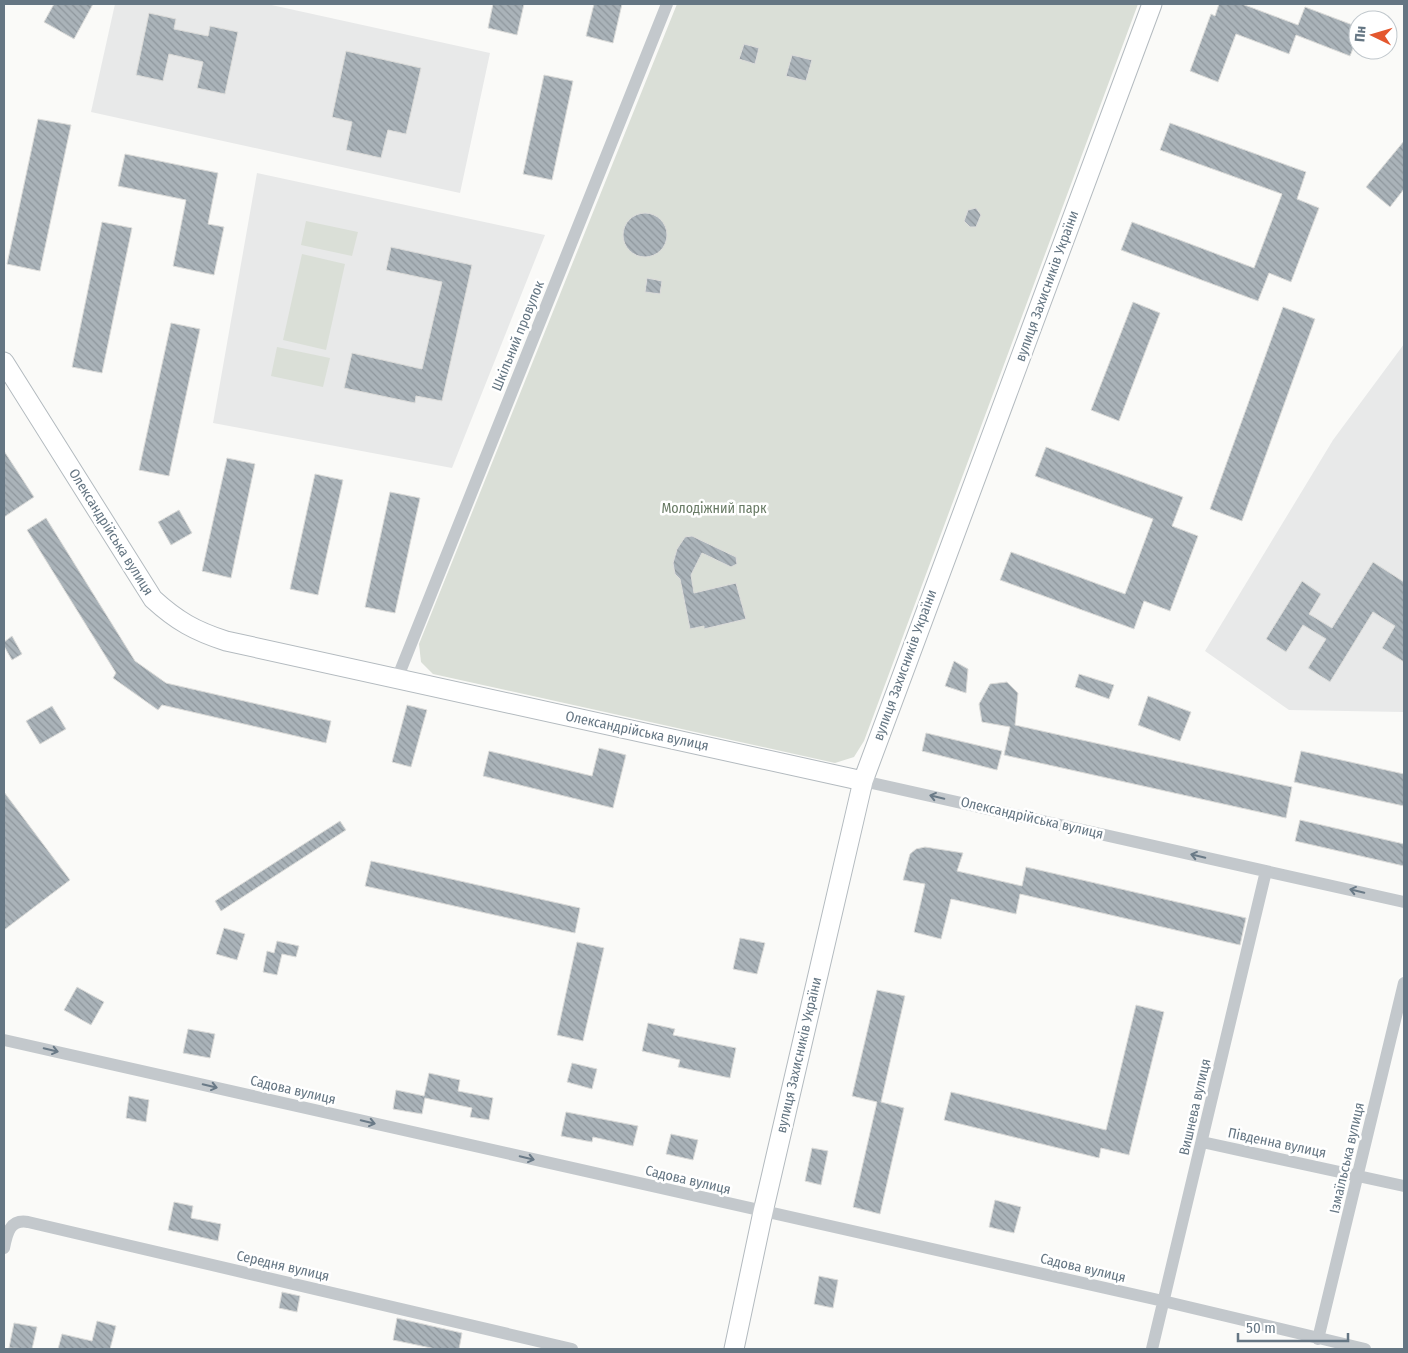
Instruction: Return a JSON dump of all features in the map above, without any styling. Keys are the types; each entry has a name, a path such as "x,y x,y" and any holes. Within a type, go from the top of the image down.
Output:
{"main road":[{"name":"вулиця Захисників України","path":"734,1349 763,1212 862,781 1152,4"},
{"name":"Олександрійська вулиця","path":"4,362 153,599 172,616 196,631 226,641 862,781"}],"street":[{"name":"Шкільний провулок","path":"397,679 667,4"},
{"name":"Олександрійська вулиця","path":"862,781 1404,902"},
{"name":"Вишнева вулиця","path":"1152,1349 1266,871"},
{"name":"Ізмаїльська вулиця","path":"1318,1339 1359,1176 1404,983"},
{"name":"Садова вулиця","path":"4,1040 1163,1301 1365,1349"},
{"name":"Південна вулиця","path":"1202,1142 1404,1186"},
{"name":"Середня вулиця","path":"4,1248 7,1232 11,1226 17,1222 28,1222 572,1349"}],"shaded area":[{"path":"115,4 267,4 490,53 460,193 91,112"},
{"path":"257,173 545,235 452,468 213,423"},
{"path":"1404,344 1404,712 1289,710 1205,651 1333,440"}],"green space":[{"name":"Молодіжний парк","path":"677,4 1138,4 864,741 854,757 835,763 433,674 421,662 419,644"},
{"path":"306,221 358,232 352,256 301,245"},
{"path":"302,254 345,264 326,350 283,340"},
{"path":"277,347 330,358 323,387 271,376"}],"building":[{"path":"54,4 93,4 74,39 44,22"},
{"path":"493,4 524,4 517,35 488,28"},
{"path":"594,4 622,4 613,43 586,36"},
{"path":"1219,4 1242,4 1298,25 1305,7 1348,23 1348,55 1296,35 1289,54 1236,34 1218,82 1190,71 1211,14 1215,16"},
{"path":"149,13 176,19 174,29 208,36 210,26 238,32 225,94 197,88 203,62 169,54 163,81 136,75"},
{"path":"744,44 759,48 755,64 739,59"},
{"path":"346,51 421,68 406,134 388,130 381,158 346,150 352,122 332,117"},
{"path":"792,55 812,60 806,81 786,76"},
{"path":"544,75 573,81 552,180 523,174"},
{"path":"38,119 71,125 40,271 7,264"},
{"path":"1170,123 1306,172 1297,199 1319,208 1291,282 1269,273 1258,301 1121,250 1132,222 1254,268 1282,194 1160,150"},
{"path":"1404,141 1404,189 1390,207 1366,187"},
{"path":"125,154 218,173 208,224 224,227 214,275 173,266 186,200 118,186"},
{"path":"976,208 981,215 976,227 970,227 964,221 968,210"},
{"path":"645,213 657,217 663,223 667,235 663,247 657,253 645,257 633,253 627,247 623,235 627,223 633,217"},
{"path":"102,222 132,228 102,373 72,367"},
{"path":"391,247 472,265 442,401 416,396 415,403 344,388 352,353 422,369 442,282 386,270"},
{"path":"647,278 662,281 660,294 645,292"},
{"path":"1133,302 1160,313 1119,421 1091,410"},
{"path":"1283,307 1315,319 1242,521 1210,509"},
{"path":"171,323 200,329 169,476 139,470"},
{"path":"1046,447 1183,497 1172,526 1198,536 1170,611 1144,601 1134,629 1000,580 1011,552 1125,594 1153,519 1035,476"},
{"path":"4,451 34,497 4,517"},
{"path":"227,458 255,464 231,578 202,571"},
{"path":"315,474 343,480 318,595 290,589"},
{"path":"390,492 420,498 395,613 365,607"},
{"path":"179,510 192,533 171,545 158,522"},
{"path":"46,518 135,661 166,683 331,721 326,743 162,705 158,710 113,678 116,673 27,530"},
{"path":"692,536 736,557 737,564 731,567 702,553 691,575 694,593 736,583 746,619 704,629 704,626 690,629 680,579 675,574 673,563 677,549 685,537"},
{"path":"1373,562 1404,582 1404,662 1382,648 1395,626 1373,612 1330,682 1308,668 1326,639 1303,625 1286,652 1266,639 1302,581 1321,594 1309,614 1332,628"},
{"path":"12,636 22,654 12,660 4,646 4,642"},
{"path":"954,661 968,669 966,693 945,686"},
{"path":"1079,674 1114,685 1109,699 1075,687"},
{"path":"1007,682 1018,693 1015,725 1292,787 1286,818 1004,755 1010,727 982,722 979,704 990,684"},
{"path":"1148,696 1191,712 1180,741 1138,725"},
{"path":"407,705 427,710 411,767 392,762"},
{"path":"52,706 66,729 40,744 26,721"},
{"path":"926,733 1002,751 997,770 922,751"},
{"path":"599,748 626,755 613,808 483,776 489,751 592,776"},
{"path":"1301,751 1404,774 1404,806 1294,782"},
{"path":"4,792 70,880 4,930"},
{"path":"1300,820 1404,844 1404,866 1295,841"},
{"path":"340,821 346,830 221,911 215,901"},
{"path":"925,847 963,853 957,871 1022,886 1026,867 1246,918 1240,945 1020,894 1016,914 951,899 941,939 914,932 925,884 903,880 910,854 916,849"},
{"path":"371,861 580,908 575,933 365,886"},
{"path":"224,928 245,934 237,960 216,954"},
{"path":"740,938 765,943 757,974 733,969"},
{"path":"277,941 299,946 296,957 282,954 277,975 263,972 267,951 274,953"},
{"path":"577,942 604,948 583,1041 557,1035"},
{"path":"77,987 104,1002 91,1025 64,1010"},
{"path":"877,990 905,996 881,1102 904,1108 880,1214 853,1207 877,1102 852,1096"},
{"path":"1136,1005 1164,1012 1129,1155 1101,1148 1099,1158 944,1120 951,1092 1106,1130"},
{"path":"648,1023 675,1029 673,1035 736,1048 730,1078 678,1067 680,1060 642,1051"},
{"path":"188,1029 215,1034 210,1058 183,1053"},
{"path":"572,1063 597,1069 592,1089 567,1082"},
{"path":"429,1073 460,1080 458,1091 493,1098 489,1120 470,1117 472,1108 425,1098 422,1114 393,1109 396,1090 424,1096"},
{"path":"129,1096 149,1100 146,1122 126,1118"},
{"path":"566,1112 638,1126 633,1146 593,1137 592,1142 561,1136"},
{"path":"671,1134 698,1140 693,1160 666,1154"},
{"path":"812,1148 828,1151 821,1185 805,1181"},
{"path":"995,1200 1021,1207 1014,1233 989,1227"},
{"path":"174,1202 193,1206 191,1218 221,1224 218,1241 168,1230"},
{"path":"819,1276 838,1280 833,1308 814,1304"},
{"path":"282,1292 300,1296 297,1312 279,1308"},
{"path":"397,1318 462,1333 459,1349 436,1349 393,1340"},
{"path":"97,1321 116,1326 110,1349 58,1349 62,1334 92,1341"},
{"path":"14,1323 37,1327 32,1349 9,1348"}]}
